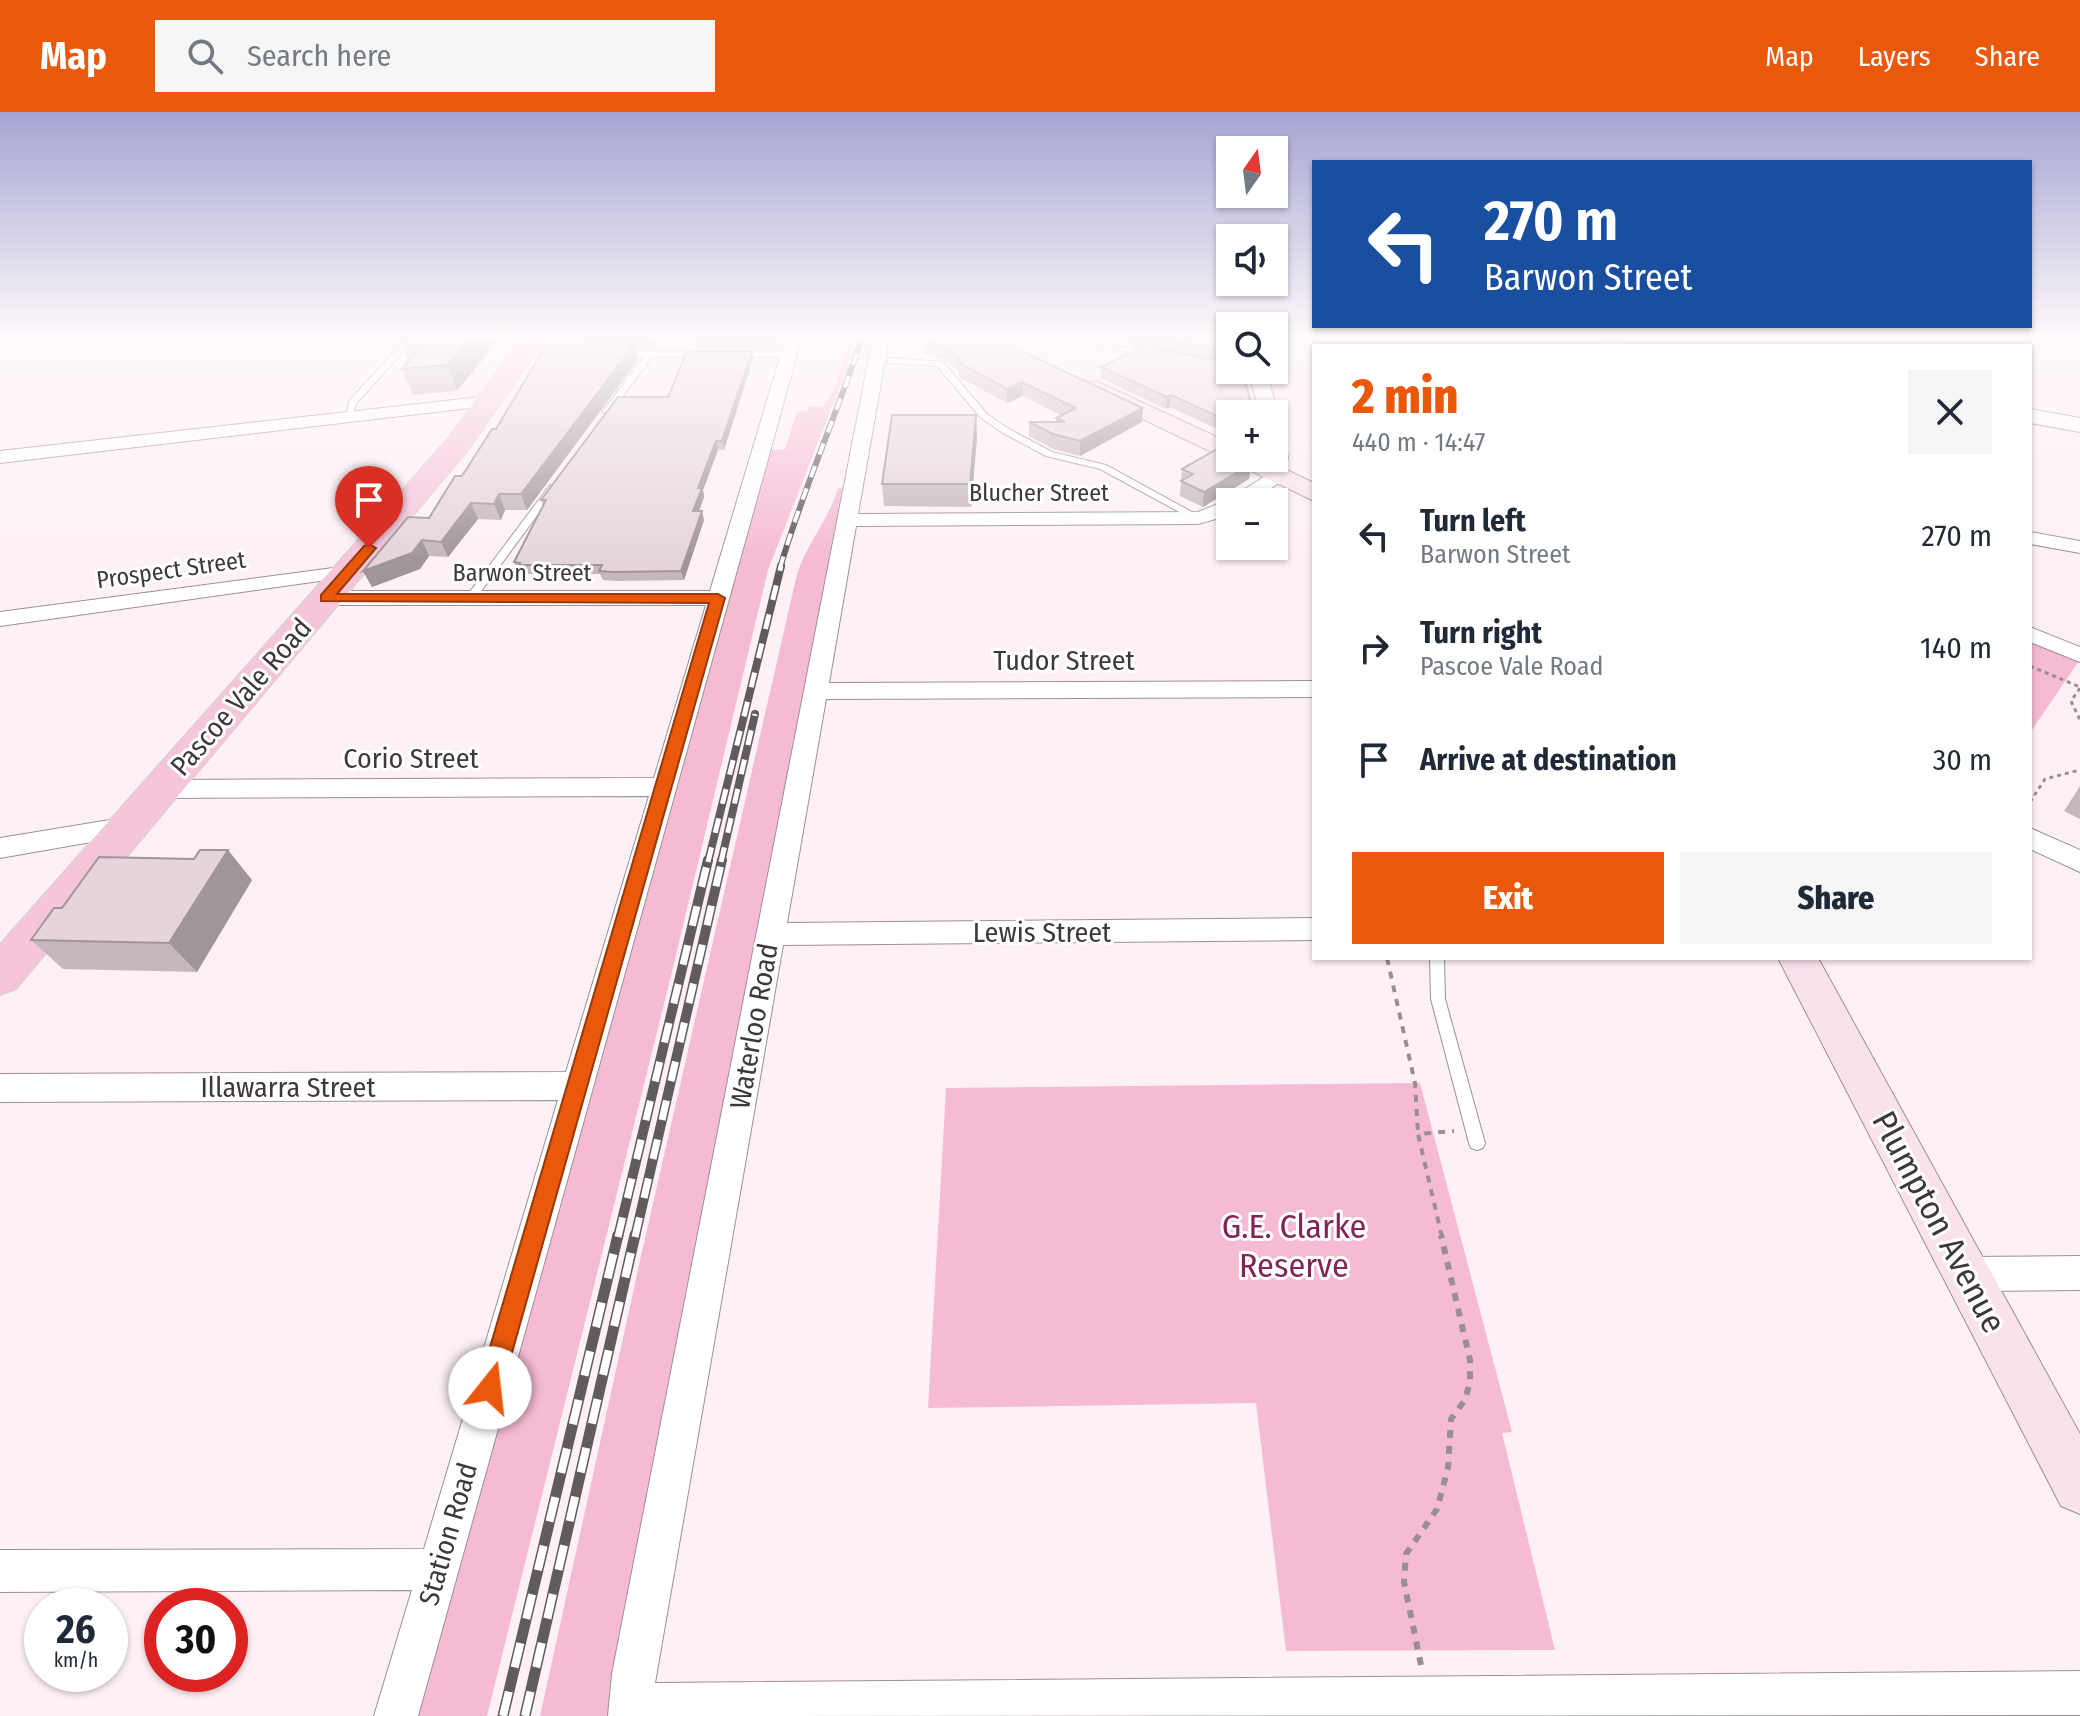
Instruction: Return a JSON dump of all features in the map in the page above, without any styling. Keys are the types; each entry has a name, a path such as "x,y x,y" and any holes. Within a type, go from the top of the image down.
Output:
{"main road":[{"name":"Pascoe Vale Road","path":"0,976 459,443 481,412"},
{"path":"1145,412 1216,446"},
{"path":"1269,472 1312,492"},
{"name":"Plumpton Avenue","path":"1799,960 2080,1487"}],"street":[{"path":"0,457 394,412"},
{"name":"Station Road","path":"396,1716 661,787 772,412"},
{"name":"Waterloo Road","path":"631,1710 637,1658 846,520 871,412"},
{"path":"2032,416 2080,425"},
{"path":"1255,488 1273,474"},
{"name":"Blucher Street","path":"846,520 1048,512 1132,512 1198,518 1216,514"},
{"path":"2032,538 2080,547"},
{"name":"Barwon Street","path":"337,585 470,599 718,598"},
{"name":"Prospect Street","path":"0,619 337,585"},
{"path":"2032,635 2080,655"},
{"name":"Tudor Street","path":"815,691 1312,689"},
{"name":"Corio Street","path":"161,789 661,787"},
{"path":"0,848 128,827"},
{"path":"2032,839 2080,862"},
{"name":"Lewis Street","path":"771,934 1312,929"},
{"name":"Illawarra Street","path":"0,1088 577,1086"},
{"path":"1967,1274 2080,1273"},
{"path":"0,1571 438,1569"},
{"path":"631,1710 2080,1693"}],"lane":[{"path":"349,417 350,412"},
{"path":"599,424 608,412"},
{"path":"980,412 1006,431 1049,454 1103,467 1198,518"},
{"path":"470,599 558,479"},
{"path":"1437,960 1436,986 1475,1136"}],"path":[{"path":"2032,667 2080,688 2071,701 2080,720"},
{"path":"2032,799 2045,779 2080,770"},
{"path":"2032,791 2036,793"},
{"path":"1387,960 1415,1083 1418,1134 1470,1360 1470,1382 1465,1400 1451,1419 1448,1468 1437,1509 1406,1554 1404,1582 1425,1699"},
{"path":"1418,1134 1475,1136"}],"green space":[{"path":"797,412 830,412 768,570 671,976 487,1716 415,1716 766,450 785,449"},
{"path":"838,488 844,489 634,1576 613,1716 540,1716 641,1256 797,574"},
{"path":"2032,641 2079,661 2032,730"},
{"name":"G.E. Clarke Reserve","path":"1420,1083 1512,1432 1502,1433 1555,1650 1286,1651 1256,1403 928,1408 946,1088"}],"building":[{"path":"506,412 583,412 521,494 499,494 494,504 471,503 441,542 422,540 412,553 363,571 408,517 429,518 455,476 462,476 492,429 496,429"},
{"path":"607,412 732,412 722,441 716,441 698,488 702,488 693,511 702,511 681,571 613,572 599,571 602,565 519,565 514,562 546,500 541,500"},
{"path":"1068,412 1136,412 1080,441 1053,434 1029,422 1065,422 1056,418"},
{"path":"892,415 976,415 970,484 882,484"},
{"path":"1216,450 1216,472 1238,472 1204,492 1181,481 1193,474 1182,469"},
{"path":"200,850 228,850 169,943 31,940 54,908 62,908 99,857 194,859"}],"railway":[{"path":"780,568 836,412"},
{"path":"708,862 781,566"},
{"path":"721,862 755,714"},
{"path":"618,1237 708,860"},
{"path":"635,1237 722,860"},
{"path":"503,1716 618,1235"},
{"path":"525,1716 635,1235"}],"route":[{"path":"369,548 326,598 718,598 490,1388"}]}
